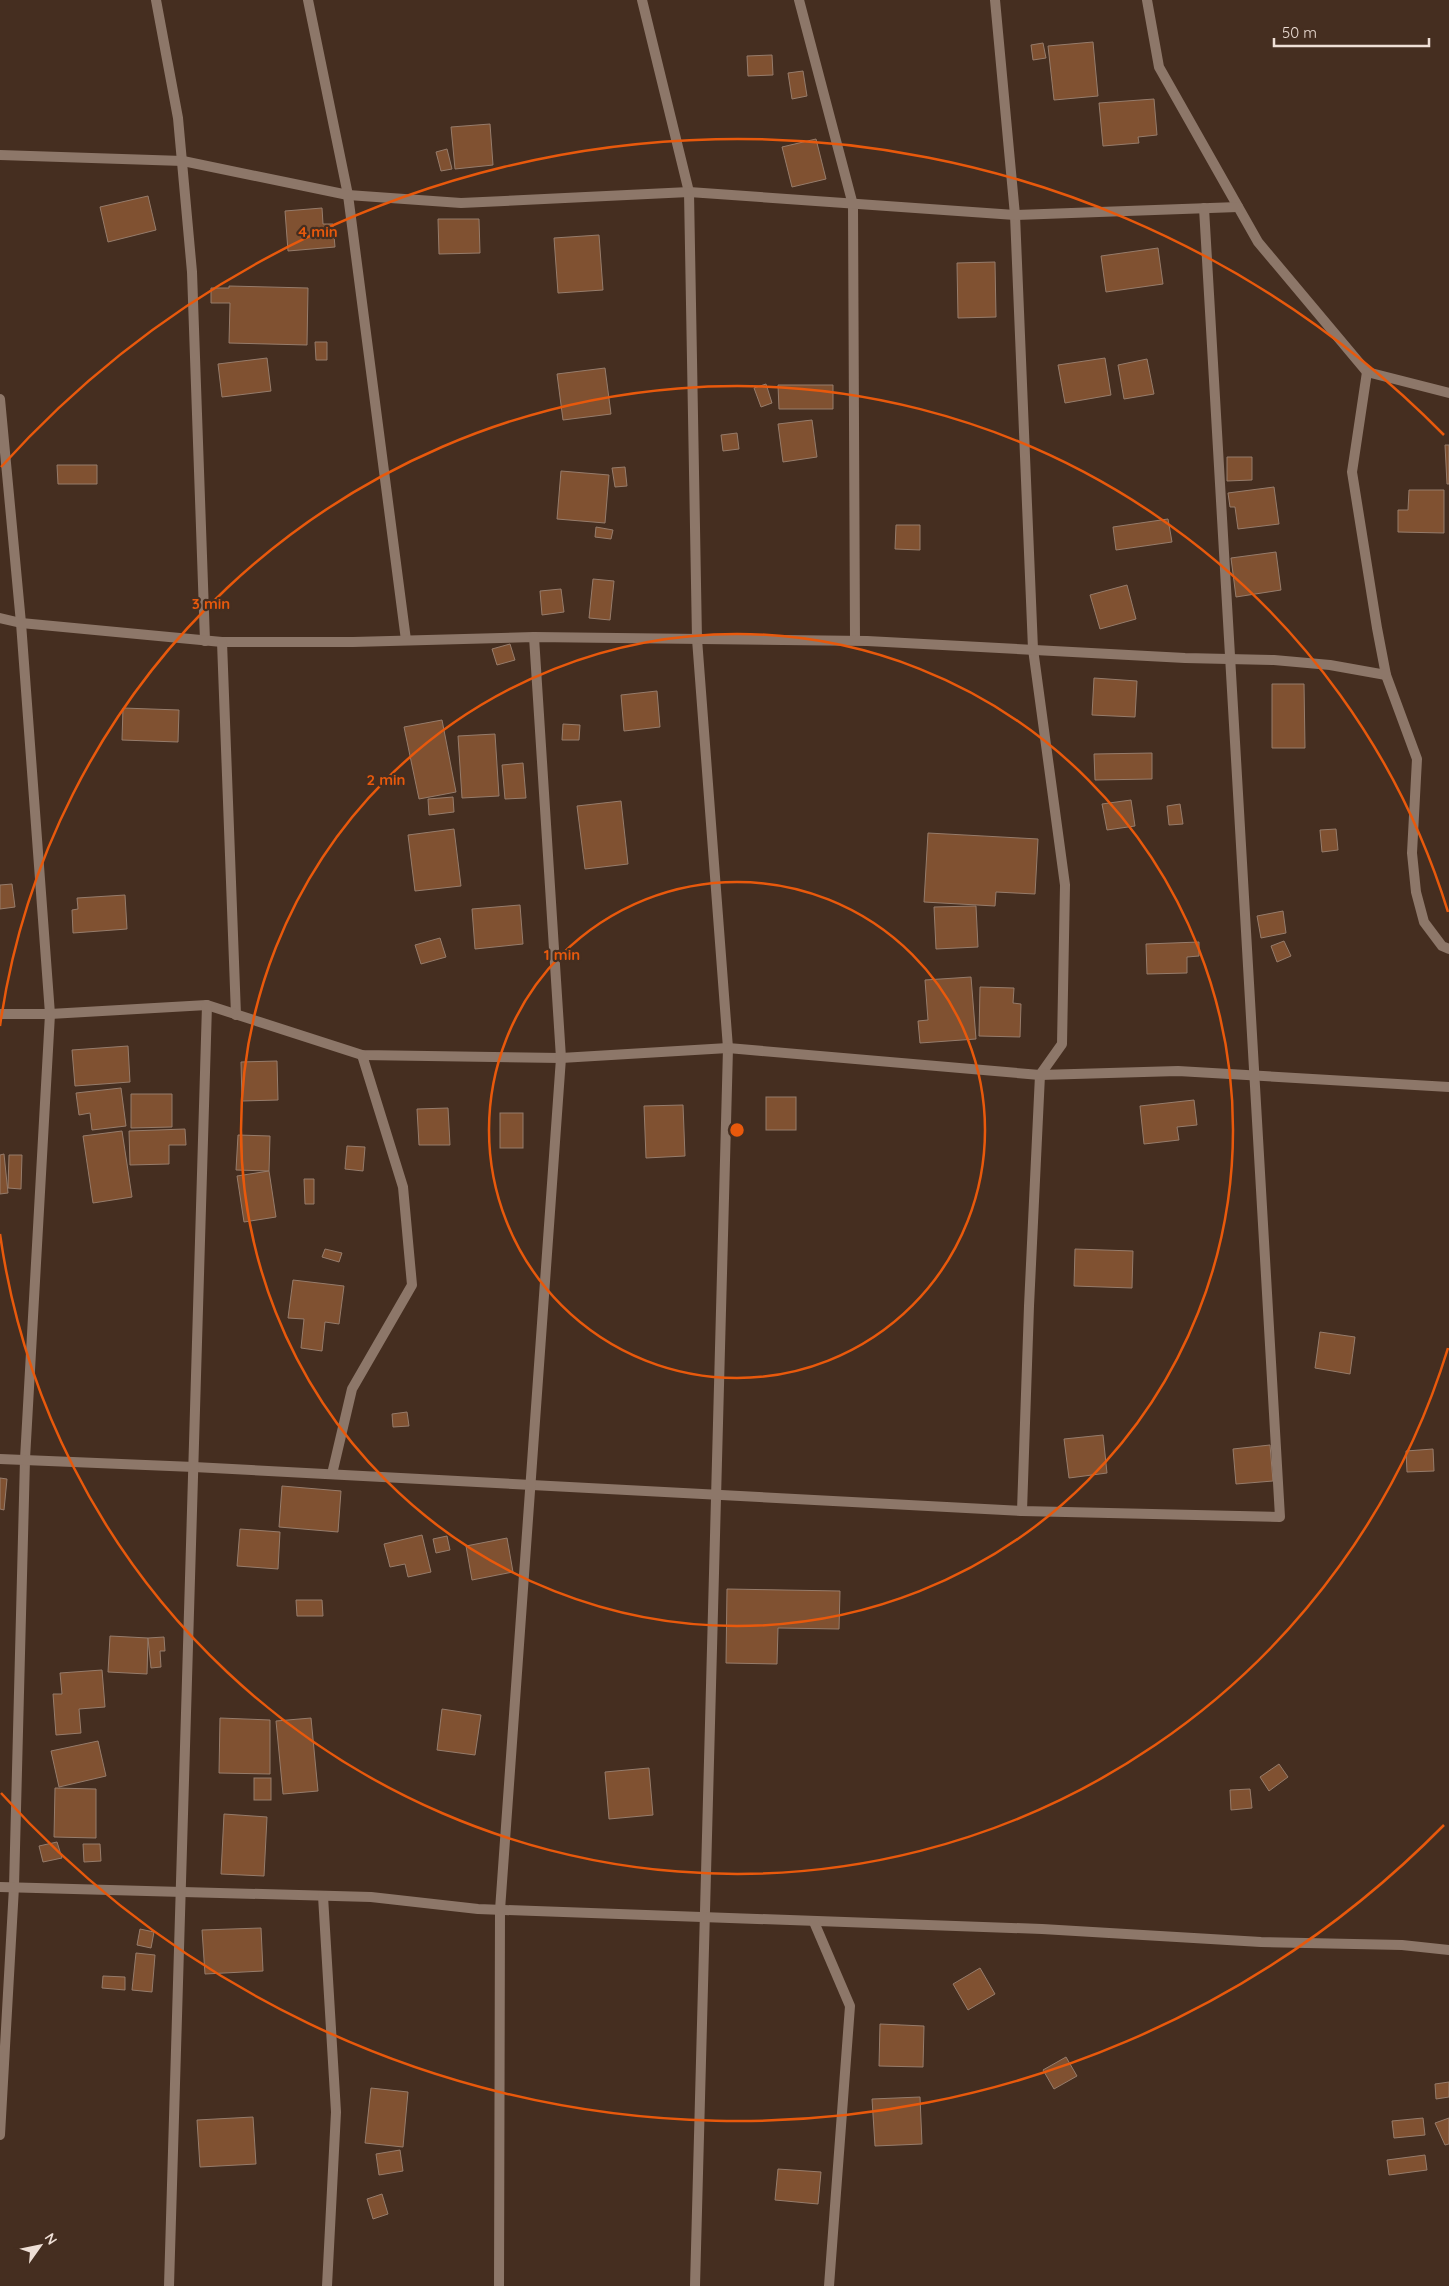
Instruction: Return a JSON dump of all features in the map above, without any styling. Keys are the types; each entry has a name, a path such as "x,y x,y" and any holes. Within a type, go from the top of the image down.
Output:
{"street":[{"path":"156,0 184,161 192,272 206,641"},
{"path":"308,0 348,195 406,640"},
{"path":"642,0 688,192 697,639 728,1048 695,2286"},
{"path":"799,0 853,205 855,640"},
{"path":"995,0 1015,215 1033,649 1064,884 1062,1044 1040,1076 1022,1511"},
{"path":"1146,0 1159,67 1258,242 1367,372 1449,394"},
{"path":"0,154 184,161 348,195 461,203 688,192 1015,215 1238,207"},
{"path":"0,1459 332,1474 1022,1511 1280,1517 1204,208"},
{"path":"1367,372 1352,472 1376,628 1386,675 1417,759 1412,853 1416,892 1424,922 1442,946 1449,949"},
{"path":"0,399 22,623 50,1014 25,1459 14,1888 0,2135"},
{"path":"0,618 22,623 222,642 534,637 855,640 1274,660 1330,665 1386,675"},
{"path":"499,2286 500,1910 561,1058 534,637"},
{"path":"222,642 236,1015"},
{"path":"169,2286 207,1006"},
{"path":"0,1014 50,1014 207,1006 362,1055 561,1058 728,1048 1040,1076 1178,1071 1449,1087"},
{"path":"332,1474 352,1389 412,1285 403,1187 362,1055"},
{"path":"0,1887 370,1897 500,1910 1042,1929 1261,1942 1402,1945 1449,1950"},
{"path":"323,1896 336,2112 327,2286"},
{"path":"814,1922 850,2006 829,2286"}],"building":[{"path":"1093,42 1098,96 1054,100 1048,46"},
{"path":"1043,43 1046,58 1033,60 1031,45"},
{"path":"772,55 773,75 748,76 747,56"},
{"path":"803,71 807,96 792,99 788,73"},
{"path":"1154,99 1157,135 1138,137 1139,143 1103,146 1099,103"},
{"path":"490,124 493,165 455,169 451,127"},
{"path":"816,139 826,179 792,187 782,147"},
{"path":"447,149 452,169 441,171 436,152"},
{"path":"148,196 156,230 108,242 100,207"},
{"path":"322,208 323,224 333,224 335,247 288,251 285,211"},
{"path":"438,219 479,219 480,253 439,254"},
{"path":"599,235 603,290 558,293 554,238"},
{"path":"1158,248 1163,284 1106,292 1101,256"},
{"path":"995,262 996,317 958,318 957,263"},
{"path":"229,286 308,288 307,345 229,343 230,303 211,303 211,288 229,288"},
{"path":"315,342 327,342 327,360 316,360"},
{"path":"267,358 271,391 222,397 218,364"},
{"path":"1105,358 1111,395 1065,403 1058,365"},
{"path":"1147,359 1154,394 1124,399 1118,365"},
{"path":"605,368 611,414 563,420 557,374"},
{"path":"766,384 772,403 761,407 754,388"},
{"path":"778,385 833,385 833,409 779,409"},
{"path":"812,420 817,457 783,462 778,424"},
{"path":"737,433 739,449 723,451 721,435"},
{"path":"1445,445 1449,445 1449,484 1447,484"},
{"path":"1227,457 1252,457 1252,480 1227,481"},
{"path":"57,465 97,465 97,484 58,484"},
{"path":"625,467 627,486 615,487 612,468"},
{"path":"561,471 609,475 605,523 557,519"},
{"path":"1274,487 1279,524 1238,529 1235,507 1230,507 1228,493"},
{"path":"1409,490 1444,490 1444,533 1398,532 1398,510 1408,510"},
{"path":"1168,519 1172,542 1116,550 1113,527"},
{"path":"896,525 920,525 920,550 895,549"},
{"path":"596,527 613,530 611,539 595,537"},
{"path":"1276,552 1281,590 1236,597 1231,558"},
{"path":"593,579 614,581 610,620 589,618"},
{"path":"1127,585 1136,619 1100,629 1090,595"},
{"path":"561,589 564,612 542,615 540,591"},
{"path":"510,644 515,660 497,665 492,649"},
{"path":"1094,678 1137,681 1135,717 1092,715"},
{"path":"1272,684 1304,684 1305,748 1272,748"},
{"path":"657,691 660,727 624,731 621,695"},
{"path":"123,708 179,710 178,742 122,740"},
{"path":"442,720 456,792 419,799 404,727"},
{"path":"563,724 580,725 579,740 562,740"},
{"path":"495,734 499,796 462,798 458,736"},
{"path":"1152,753 1152,779 1095,780 1094,754"},
{"path":"523,763 526,798 505,799 502,765"},
{"path":"453,797 454,812 429,815 428,799"},
{"path":"1131,800 1135,826 1107,830 1102,804"},
{"path":"621,801 628,864 585,869 577,806"},
{"path":"1180,804 1183,824 1169,825 1167,806"},
{"path":"454,829 461,886 415,891 408,835"},
{"path":"1336,829 1338,850 1322,852 1320,830"},
{"path":"928,833 1038,839 1035,894 996,892 995,906 924,902"},
{"path":"12,884 15,907 0,909 0,885"},
{"path":"125,895 127,929 73,933 72,910 78,909 77,898"},
{"path":"520,905 523,944 475,949 472,909"},
{"path":"976,906 978,947 936,949 934,907"},
{"path":"1283,911 1286,933 1261,938 1257,916"},
{"path":"440,938 446,957 421,964 415,945"},
{"path":"1284,941 1291,956 1277,962 1271,946"},
{"path":"1199,942 1199,956 1187,957 1187,973 1147,974 1146,944"},
{"path":"971,977 976,1039 920,1043 918,1021 928,1020 925,980"},
{"path":"980,987 1014,988 1013,1003 1021,1004 1020,1037 979,1036"},
{"path":"128,1046 130,1082 75,1086 72,1050"},
{"path":"277,1061 278,1100 242,1101 241,1062"},
{"path":"121,1088 126,1126 92,1130 90,1113 79,1115 76,1093"},
{"path":"131,1094 172,1094 172,1127 131,1128"},
{"path":"766,1097 796,1097 796,1130 766,1130"},
{"path":"1194,1100 1197,1125 1177,1127 1179,1140 1144,1144 1140,1106"},
{"path":"683,1105 685,1156 646,1158 644,1106"},
{"path":"448,1108 450,1145 419,1145 417,1109"},
{"path":"500,1113 523,1113 523,1148 500,1148"},
{"path":"185,1129 186,1145 169,1145 169,1164 130,1165 129,1131"},
{"path":"122,1131 132,1197 93,1203 83,1136"},
{"path":"238,1135 270,1136 269,1171 236,1170"},
{"path":"347,1146 365,1147 363,1171 345,1169"},
{"path":"4,1154 8,1193 0,1194 0,1155"},
{"path":"9,1155 22,1155 21,1189 8,1188"},
{"path":"269,1171 276,1217 244,1222 237,1176"},
{"path":"304,1179 314,1179 314,1204 305,1204"},
{"path":"325,1249 342,1253 339,1262 322,1257"},
{"path":"1075,1249 1133,1251 1132,1288 1074,1286"},
{"path":"293,1280 344,1286 339,1324 325,1322 322,1351 301,1348 304,1319 288,1318"},
{"path":"1320,1332 1355,1337 1350,1374 1315,1368"},
{"path":"407,1412 409,1426 393,1427 392,1414"},
{"path":"1103,1435 1107,1473 1069,1478 1064,1439"},
{"path":"1270,1445 1273,1481 1236,1484 1233,1449"},
{"path":"1433,1449 1434,1471 1407,1472 1406,1451"},
{"path":"0,1478 7,1479 4,1510 0,1509"},
{"path":"282,1486 341,1491 338,1532 279,1527"},
{"path":"240,1529 280,1532 278,1569 237,1566"},
{"path":"422,1535 431,1572 408,1577 405,1564 390,1567 384,1544"},
{"path":"447,1536 450,1550 436,1553 433,1539"},
{"path":"507,1538 513,1572 472,1580 466,1546"},
{"path":"727,1589 840,1591 839,1629 778,1628 777,1664 726,1663"},
{"path":"296,1600 322,1600 323,1616 297,1616"},
{"path":"110,1636 148,1638 147,1674 108,1672"},
{"path":"164,1637 165,1651 160,1651 161,1667 151,1668 148,1638"},
{"path":"102,1670 105,1707 79,1709 81,1733 56,1735 53,1694 62,1694 60,1673"},
{"path":"442,1709 481,1715 475,1755 437,1750"},
{"path":"220,1718 270,1720 270,1774 219,1773"},
{"path":"311,1718 318,1791 283,1794 276,1721"},
{"path":"98,1741 106,1776 59,1787 51,1751"},
{"path":"1279,1764 1288,1777 1269,1791 1260,1777"},
{"path":"649,1768 653,1815 609,1819 605,1772"},
{"path":"254,1778 271,1778 271,1800 254,1800"},
{"path":"55,1788 96,1789 96,1838 54,1837"},
{"path":"1250,1789 1252,1808 1231,1810 1230,1790"},
{"path":"224,1814 267,1817 264,1876 221,1874"},
{"path":"57,1842 62,1858 43,1862 39,1846"},
{"path":"83,1844 100,1844 101,1861 84,1862"},
{"path":"261,1928 263,1971 205,1974 202,1930"},
{"path":"140,1929 154,1932 151,1948 137,1945"},
{"path":"136,1953 155,1955 152,1992 132,1990"},
{"path":"980,1968 995,1994 968,2010 953,1984"},
{"path":"103,1976 125,1977 125,1990 102,1988"},
{"path":"880,2024 924,2026 923,2067 879,2066"},
{"path":"1066,2057 1077,2076 1054,2089 1043,2070"},
{"path":"1449,2082 1449,2097 1436,2099 1435,2084"},
{"path":"371,2088 408,2092 403,2147 365,2143"},
{"path":"920,2097 922,2144 875,2146 872,2099"},
{"path":"253,2117 256,2164 200,2167 197,2120"},
{"path":"1423,2118 1425,2135 1394,2138 1392,2121"},
{"path":"1449,2118 1449,2144 1445,2145 1435,2123"},
{"path":"400,2150 403,2171 379,2175 376,2154"},
{"path":"1425,2155 1427,2170 1389,2175 1387,2160"},
{"path":"778,2169 821,2172 818,2204 775,2200"},
{"path":"382,2194 388,2214 373,2219 367,2199"}]}
